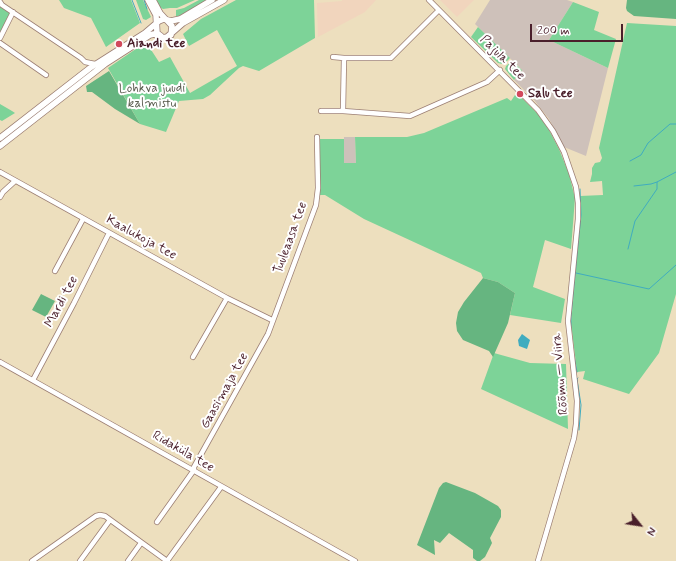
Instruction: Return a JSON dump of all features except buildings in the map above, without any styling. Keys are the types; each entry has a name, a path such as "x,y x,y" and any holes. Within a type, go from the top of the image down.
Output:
{"main road":[{"path":"148,0 156,15 157,33 161,36"},
{"path":"153,0 160,13 172,26 171,35"},
{"path":"0,138 81,74 145,33 161,19 171,21 180,19 212,0"},
{"path":"0,146 105,64 150,35 154,34 166,38 183,24 224,0"}],"street":[{"name":"Pajula tee","path":"429,0 538,110 553,131 564,152 576,187 578,203"},
{"path":"0,2 2,5 85,62 95,64"},
{"path":"333,57 391,58 439,10"},
{"path":"0,38 13,12"},
{"path":"0,43 46,74"},
{"path":"343,111 344,58"},
{"path":"81,74 85,62"},
{"path":"321,111 343,111 410,116 487,82 500,70"},
{"name":"Tuuleaasa tee","path":"272,320 316,205 318,195 317,137"},
{"name":"Kaalukoja tee","path":"0,172 227,298 272,320"},
{"path":"0,197 3,192 15,181"},
{"name":"Rõõmu — Viira","path":"538,561 574,438 576,424 577,401 568,321 575,254 578,203"},
{"path":"55,271 83,219"},
{"name":"Mardi tee","path":"33,380 109,233"},
{"path":"193,357 227,298"},
{"name":"Gaasimaja tee","path":"157,522 194,470 194,467 268,334 272,320"},
{"name":"Ridaküla tee","path":"0,362 355,561"},
{"path":"32,561 96,516 100,515 110,520 167,561 221,487"},
{"path":"80,561 110,520"},
{"path":"128,561 141,543"}],"shaded area":[{"path":"342,0 376,0 365,12 318,37 317,3"},
{"path":"440,0 474,0 457,17"},
{"path":"490,0 567,0 573,2 549,40 608,68 586,156 564,147 549,119 534,100 514,80 522,70 475,24"},
{"path":"344,137 355,137 356,163 344,163"}],"green space":[{"path":"59,0 131,0 140,23 106,47 91,18 64,8"},
{"path":"136,0 143,0 151,17 146,20 143,19"},
{"path":"156,0 195,0 177,8 163,9"},
{"path":"199,0 207,0 179,16 176,16 176,10 184,8"},
{"name":"Lohkva juudi kalmistu","path":"236,0 314,0 315,38 259,71 243,66 239,68 210,95 203,99 179,101 166,132 140,124 108,68 146,42 159,62 170,57 190,93 237,66 217,30 189,46 183,34 201,19"},
{"path":"627,0 676,0 676,19 634,16 627,11"},
{"path":"573,2 599,12 594,30 616,39 608,68 549,40"},
{"path":"0,5 11,13 0,37"},
{"path":"627,23 676,26 676,294 659,353 629,394 583,379 585,371 577,372 571,323 581,215 580,196 603,195 602,181 590,182 592,168 595,163 600,162 602,158 599,148"},
{"path":"478,27 510,58 505,63 498,63 471,37"},
{"path":"512,61 522,70 514,80 505,69 506,66"},
{"path":"109,71 140,124 115,109 92,92 87,92 86,86"},
{"path":"515,95 523,99 538,114 549,130 559,149 569,174 575,198 571,249 545,240 533,287 565,299 561,323 510,315 515,293 498,282 483,278 481,273 364,219 325,195 318,195 317,139 344,139 344,163 356,163 355,137 407,137 424,133 507,98 511,101"},
{"path":"0,104 15,113 2,121 0,120"},
{"path":"483,278 498,282 515,293 508,323 493,357 489,351 463,340 457,331 456,323 458,312"},
{"path":"41,294 55,301 46,317 32,310"},
{"path":"494,353 530,363 566,364 568,429 481,389"},
{"path":"446,482 475,493 498,506 501,510 501,517 490,538 492,543 485,557 480,561 473,558 473,550 449,533 440,543 434,540 435,555 417,545 439,488"}],"water":[{"path":"522,334 530,340 527,349 519,346 518,340"}],"waterway":[{"path":"132,0 141,23"},
{"path":"144,0 147,9"},
{"path":"630,161 641,155 648,143 670,124 676,124"},
{"path":"628,249 635,221 657,189 657,182 676,172"},
{"path":"634,186 657,182"},
{"path":"571,330 581,215 580,189"},
{"path":"576,273 649,289 676,265"},
{"path":"574,355 577,372"},
{"path":"578,378 581,405 579,430"}],"place":[{"name":"Aiandi tee","path":"119,44"},
{"name":"Salu tee","path":"520,94"}]}
